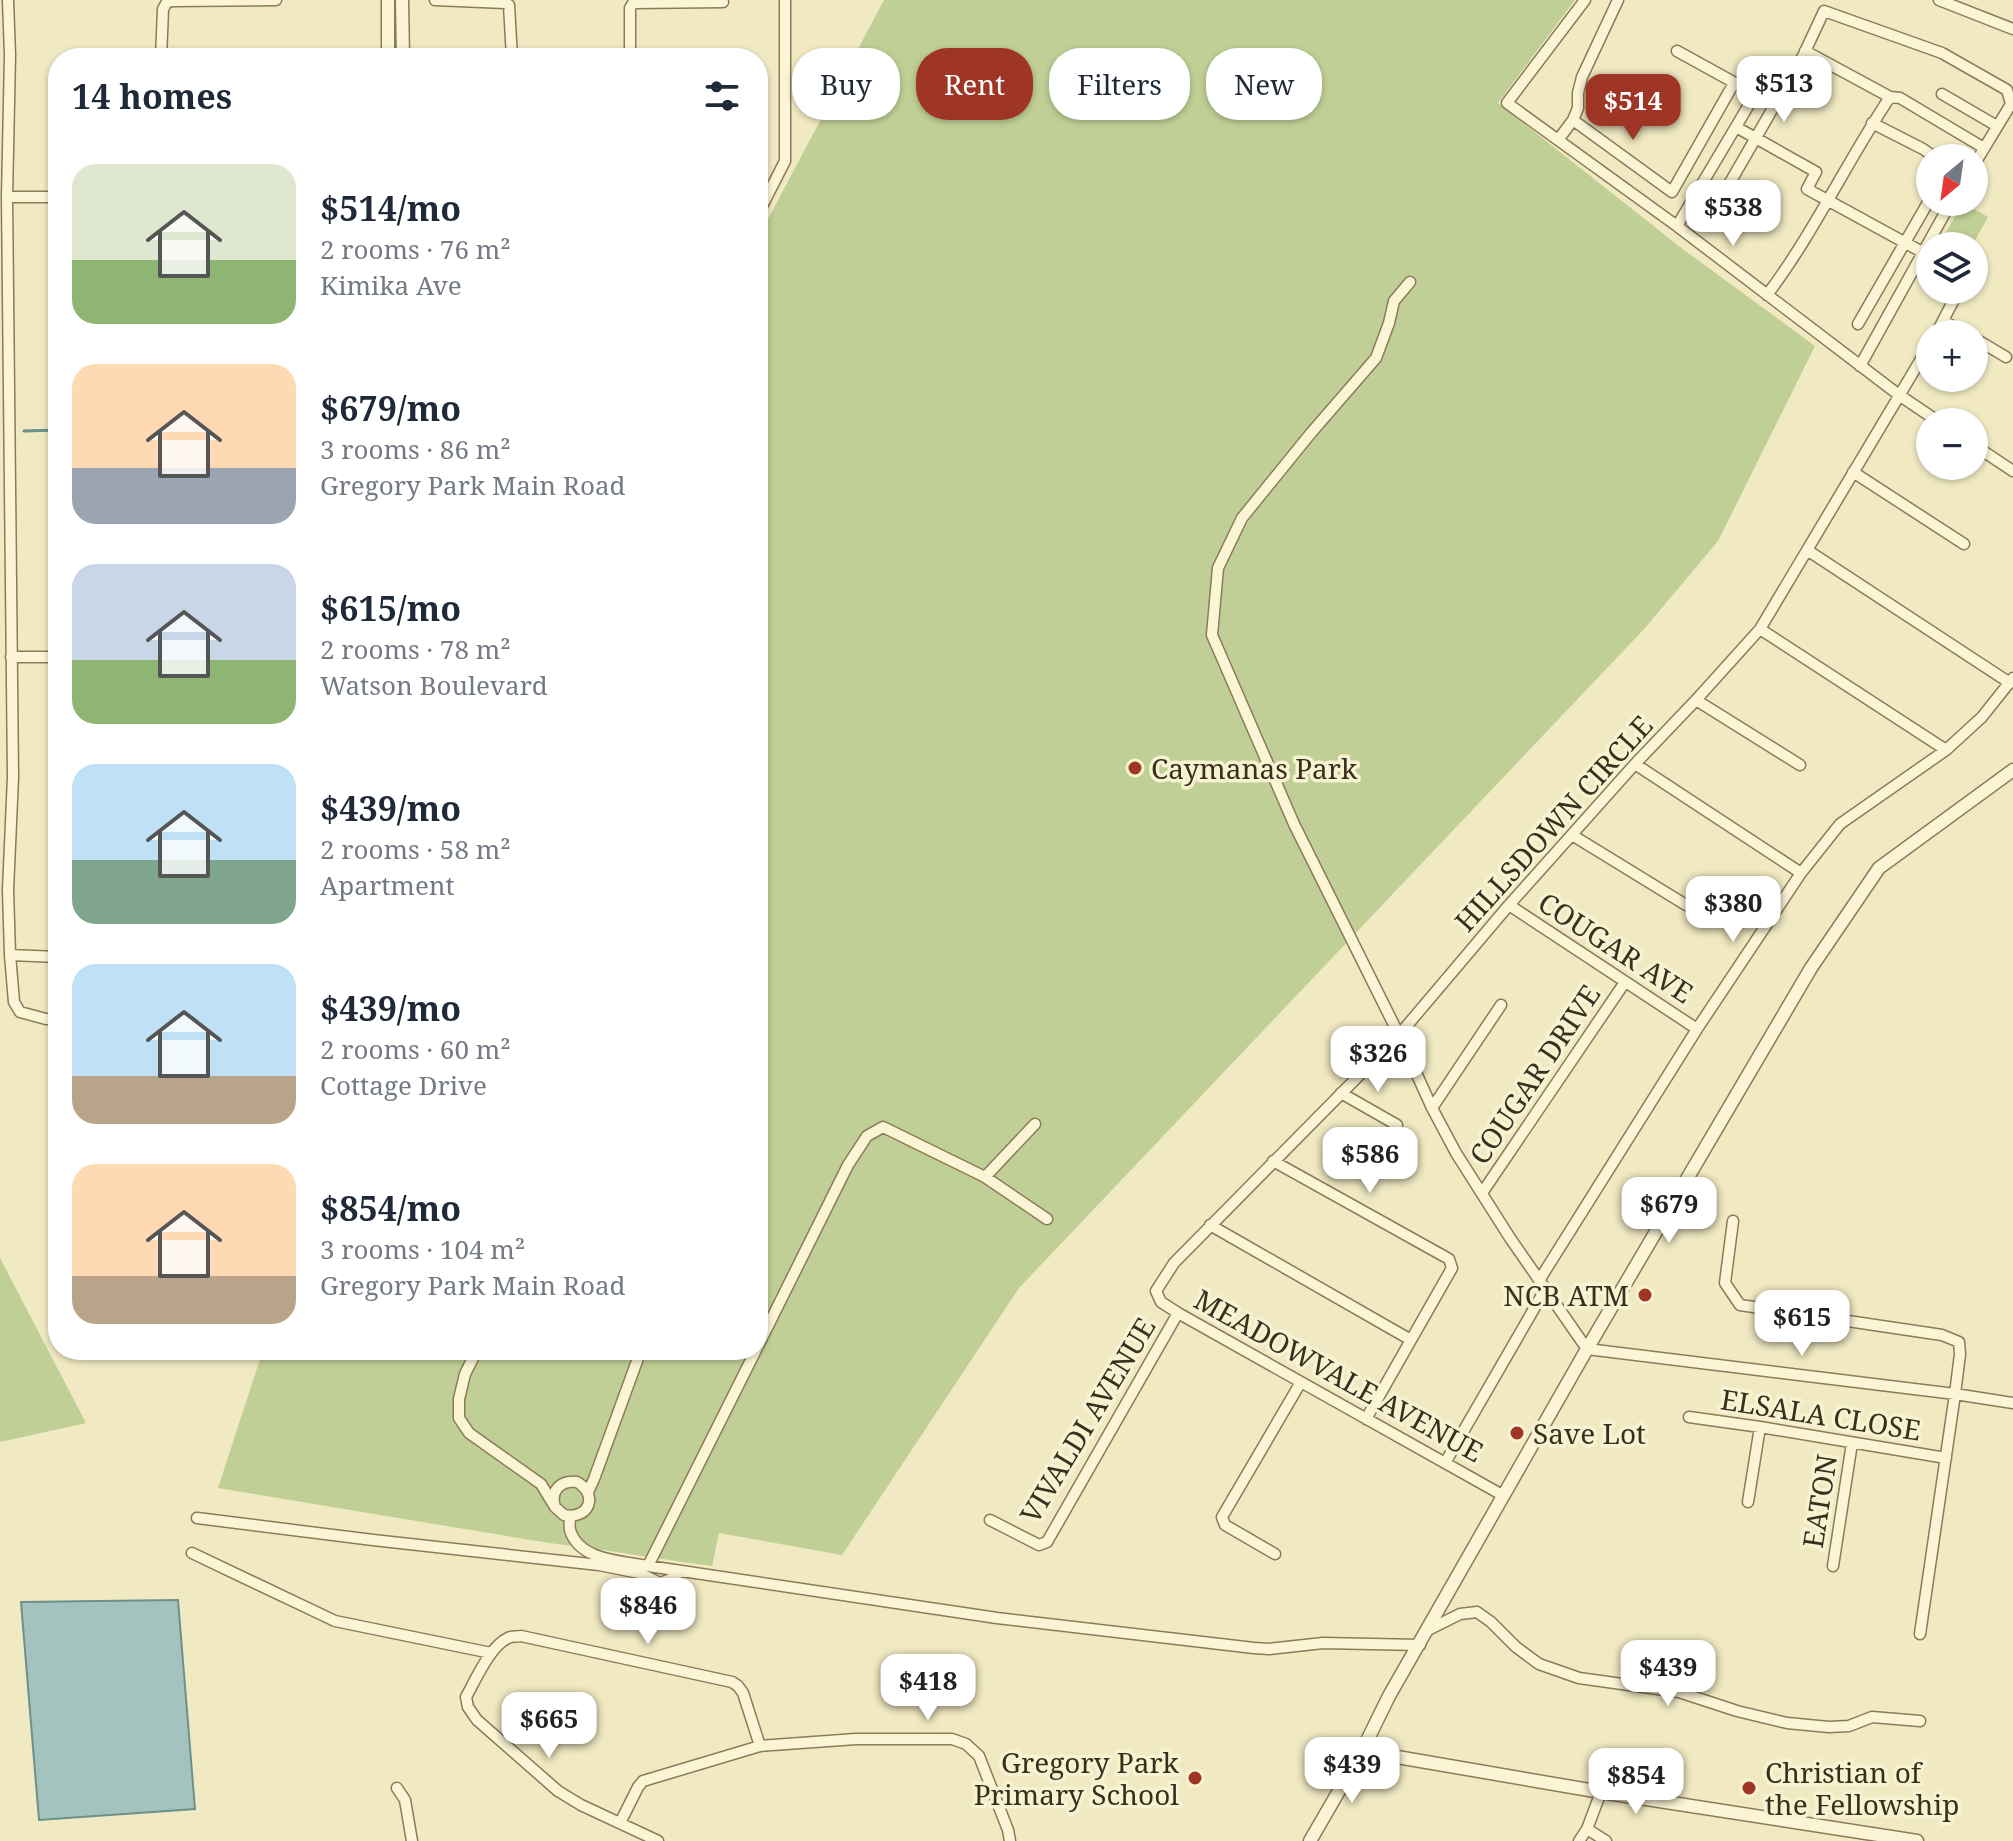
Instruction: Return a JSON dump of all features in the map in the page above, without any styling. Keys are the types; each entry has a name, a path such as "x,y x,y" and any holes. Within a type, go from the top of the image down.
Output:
{"street":[{"path":"8,0 13,777 8,890 10,955 14,1002 20,1012 48,1019"},
{"path":"161,48 163,9 167,2 276,0"},
{"path":"388,0 388,48"},
{"path":"402,0 403,48"},
{"path":"435,0 509,5 511,48"},
{"path":"768,185 785,161 785,0"},
{"path":"1585,0 1507,103 1677,226 1918,408"},
{"path":"1558,140 1573,120 1578,108 1582,77 1618,0"},
{"path":"1939,0 1968,5 2013,29"},
{"path":"630,48 630,8 633,3 723,2"},
{"path":"1709,219 1757,138 1824,11 1942,53 2007,90 2011,104 1986,144"},
{"path":"1677,51 1755,94"},
{"path":"1805,51 1890,97 1900,98 1977,144"},
{"path":"1677,226 1769,71"},
{"path":"1573,120 1672,192 1734,83"},
{"path":"1942,94 1997,126"},
{"path":"1767,295 1789,265 1890,97"},
{"path":"1872,123 1916,145"},
{"path":"1736,127 1816,172 1807,189 1916,249"},
{"path":"7,197 48,197"},
{"path":"1858,324 1920,216"},
{"path":"1860,366 1916,263"},
{"path":"1410,282 1394,301 1376,358 1242,518 1218,568 1212,635 1294,824 1456,1153 1587,1349 2013,1403"},
{"path":"1988,346 2006,357"},
{"name":"HILLSDOWN CIRCLE","path":"1156,1291 1174,1263 1210,1225 1399,1035 1509,905 1760,629 1916,367"},
{"path":"1988,454 2013,471"},
{"path":"1853,472 1964,544"},
{"path":"1445,1463 1543,1283 1697,1029 1801,873 1840,824 1946,750 1982,717 2012,681 1807,550"},
{"path":"1760,629 1946,750"},
{"path":"11,657 48,657"},
{"path":"1696,700 1800,765"},
{"path":"1635,764 1801,873"},
{"path":"1310,1841 1587,1349 1811,968 1879,868 2013,770"},
{"path":"1572,835 1686,905"},
{"name":"COUGAR AVE","path":"1509,905 1697,1029"},
{"path":"10,955 48,957"},
{"name":"COUGAR DRIVE","path":"1482,1193 1625,982"},
{"path":"1432,1108 1501,1005"},
{"path":"1341,1093 1397,1125"},
{"path":"985,1177 1035,1124"},
{"path":"768,1326 848,1165 867,1136 883,1127 985,1177 1047,1219"},
{"path":"1273,1161 1449,1259 1452,1268 1366,1419"},
{"path":"1733,1221 1725,1283 1740,1305 1942,1335 1959,1342 1955,1394 1920,1634"},
{"path":"1210,1225 1411,1340"},
{"name":"MEADOWVALE AVENUE","path":"1156,1291 1161,1302 1178,1313 1504,1496"},
{"name":"VIVALDI AVENUE","path":"990,1520 1039,1545 1047,1542 1178,1313"},
{"path":"472,1360 459,1399 459,1418 469,1433 541,1484 555,1507 559,1512 570,1517 583,1512 589,1499 588,1492 577,1482 563,1483 554,1493 555,1507"},
{"path":"588,1492 637,1360"},
{"path":"648,1566 751,1360"},
{"path":"1275,1554 1225,1525 1222,1517 1301,1382"},
{"name":"ELSALA CLOSE","path":"1689,1417 1946,1458"},
{"path":"1748,1502 1760,1427"},
{"name":"EATON","path":"1833,1566 1852,1443"},
{"path":"570,1517 570,1530 580,1547 594,1555 681,1571 997,1618 1254,1648 1323,1643 1420,1645"},
{"path":"197,1518 599,1565 639,1573 660,1583 681,1571"},
{"path":"192,1553 335,1621 491,1653"},
{"path":"1428,1630 1460,1614 1477,1612 1539,1664 1579,1678 1679,1692 1787,1723 1849,1726 1872,1717 1920,1721"},
{"path":"658,1841 558,1791 477,1720 468,1707 466,1697 491,1653 509,1637 521,1636 732,1682 743,1693 760,1746"},
{"path":"620,1823 643,1781 760,1746 856,1739 952,1739 966,1744 979,1756 1010,1841"},
{"path":"1362,1751 1917,1841"},
{"path":"397,1788 405,1800 412,1841"},
{"path":"1579,1841 1601,1792"},
{"path":"1587,1829 1606,1841"}],"green space":[{"name":"Caymanas Park","path":"884,0 1575,0 1498,103 1680,247 1815,346 1718,541 1645,628 1019,1288 842,1555 719,1533 712,1566 549,1543 218,1488 260,1360 768,1360 768,219 820,120 900,120 900,48 859,48"},
{"path":"1955,216 1988,217 1980,232 1946,232"},
{"path":"0,1258 48,1350 48,1360 53,1360 86,1423 0,1442"}],"water":[{"path":"178,1600 195,1809 39,1820 21,1602"}],"waterway":[{"path":"24,431 48,430"}],"place":[{"name":"Caymanas Park","path":"1135,768"},
{"name":"NCB ATM","path":"1645,1295"},
{"name":"Save Lot","path":"1517,1433"},
{"name":"Gregory Park Primary School","path":"1195,1778"},
{"name":"Christian of the Fellowship","path":"1749,1788"}]}
